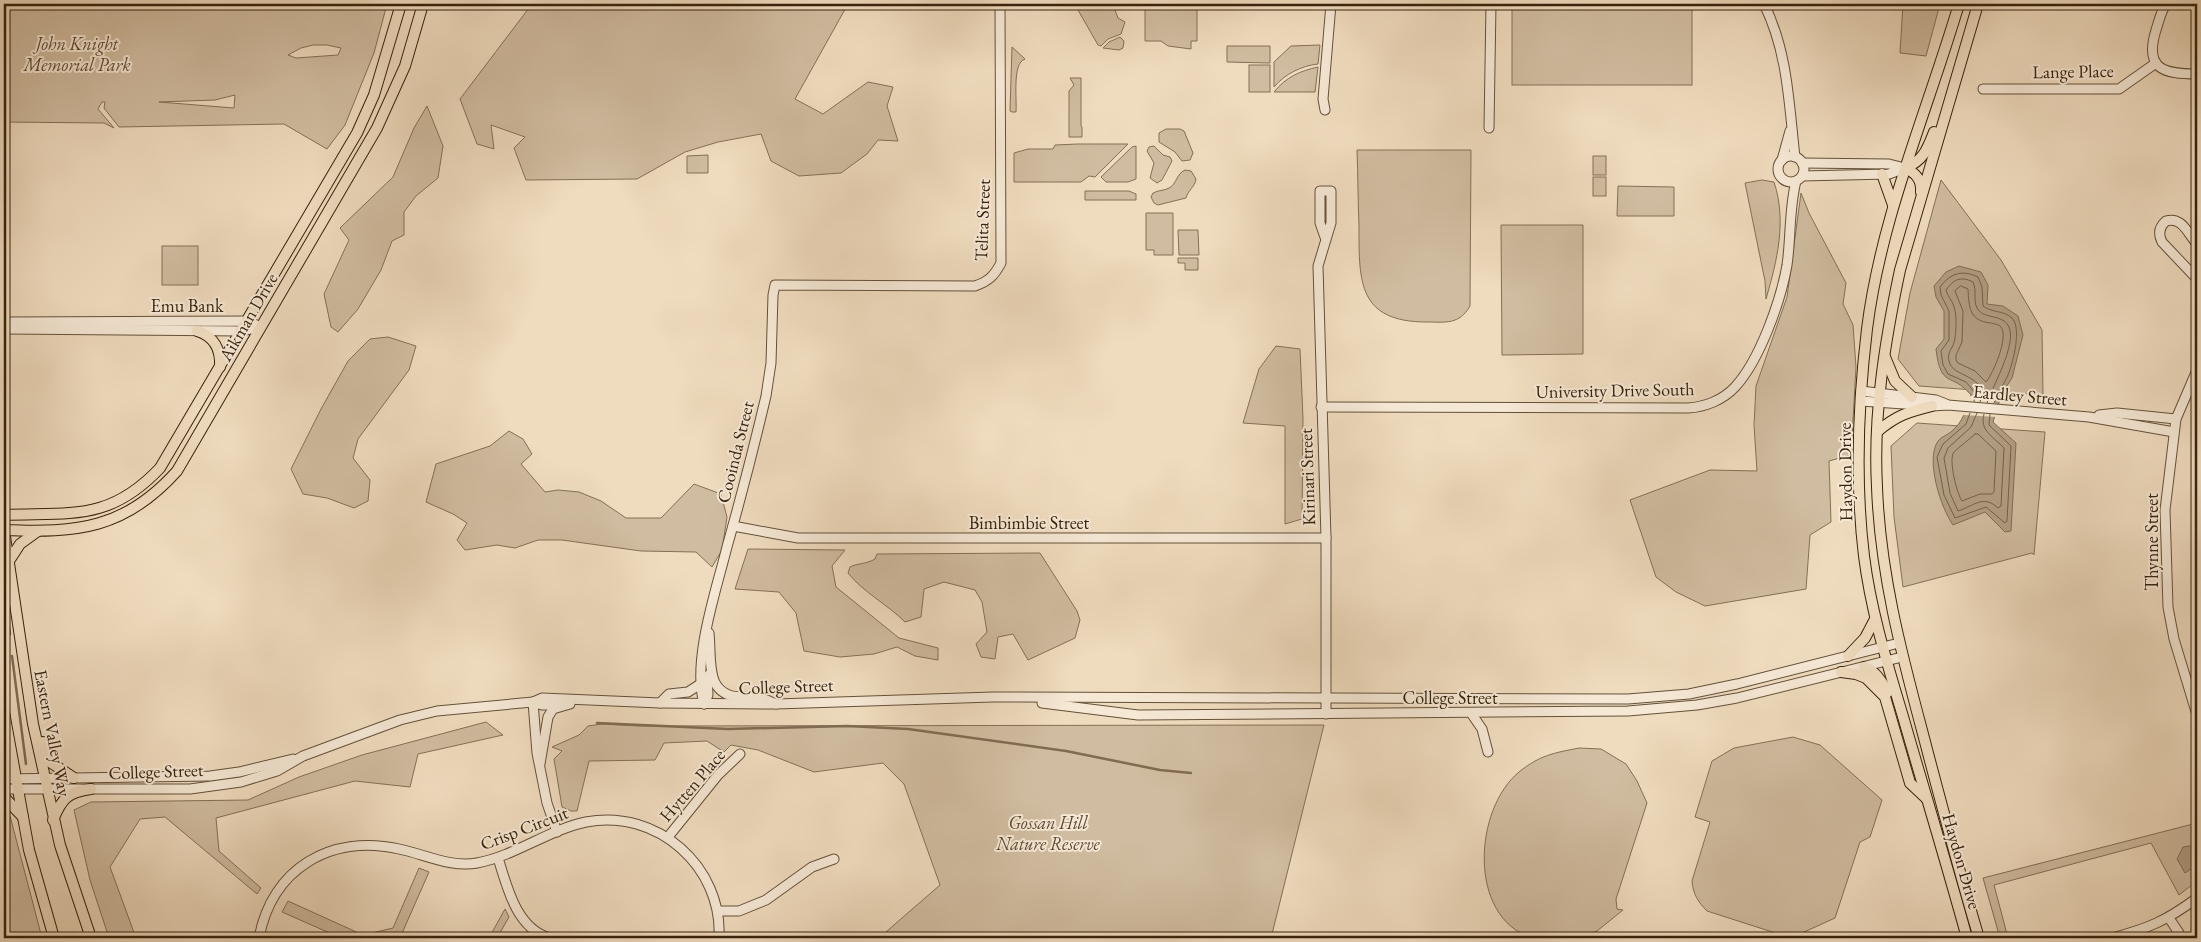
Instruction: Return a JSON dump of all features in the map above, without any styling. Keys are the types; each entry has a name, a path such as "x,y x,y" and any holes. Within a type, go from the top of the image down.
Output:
{"main road":[{"name":"Aikman Drive","path":"4,515 84,513 112,504 132,493 149,479 168,456 357,132 374,95 401,4"},
{"name":"Aikman Drive","path":"4,530 85,527 113,520 130,512 161,489 177,471 349,179 377,128 405,66 423,4"},
{"name":"Haydon Drive","path":"1959,4 1894,205 1867,328 1858,455 1864,555 1875,618 1967,938"},
{"name":"Haydon Drive","path":"1978,4 1900,270 1879,398 1876,486 1882,558 1902,657 1979,938"},
{"path":"1905,168 1917,163 1927,149 1939,116 1950,100"},
{"path":"1905,168 1913,172 1920,180 1921,198"},
{"path":"1882,174 1894,205"},
{"path":"197,331 208,336 216,345 220,358 220,368"},
{"path":"1885,356 1895,381 1912,397"},
{"path":"1878,431 1892,418 1903,413 1932,406"},
{"name":"Eastern Valley Way","path":"4,530 33,724 53,820 70,881 91,938"},
{"path":"9,561 20,544 39,530"},
{"path":"1848,656 1865,638 1875,618"},
{"path":"1864,666 1871,669 1877,675 1889,694 1904,746 1916,759"},
{"path":"1841,672 1856,674 1866,678 1885,697 1910,783 1927,799"},
{"path":"4,712 29,850 54,938"},
{"path":"33,724 42,736 50,762 74,778"},
{"path":"4,766 10,750"},
{"path":"53,820 63,800 75,791 91,789"},
{"path":"4,797 23,817"}],"street":[{"name":"Telita Street","path":"775,285 975,286 987,282 995,275 1001,263 1000,4"},
{"path":"1325,110 1323,98 1331,4"},
{"path":"1489,128 1491,4"},
{"path":"1764,4 1771,18 1785,64 1791,126 1799,160 1804,169 1799,179"},
{"path":"2166,4 2152,47 2156,63 2169,72 2197,74"},
{"name":"Lange Place","path":"1983,89 2119,89 2156,63"},
{"path":"1791,126 1782,160 1778,166 1779,173 1785,181 1882,174 1905,168"},
{"path":"1782,160 1790,156 1799,160 1889,164 1905,168"},
{"name":"University Drive South","path":"1791,201 1799,179"},
{"name":"University Drive South","path":"1322,407 1688,408 1711,404 1734,388 1739,382 1761,344 1782,288 1791,234 1791,201 1785,181"},
{"name":"Kirinari Street","path":"1326,240 1320,224 1320,191 1332,191 1332,223 1318,266 1326,538 1326,714"},
{"path":"2196,274 2162,242 2159,235 2160,228 2166,221 2177,221 2182,224 2197,244"},
{"name":"Cooinda Street","path":"704,704 702,656 708,624 766,396 772,363 773,296 775,285"},
{"name":"Emu Bank","path":"4,322 247,321 261,327"},
{"name":"Emu Bank","path":"4,329 241,331 261,327"},
{"name":"Thynne Street","path":"2197,370 2176,419 2165,510 2166,581 2174,639 2197,714"},
{"name":"Eardley Street","path":"1861,396 1932,406 1948,405 2089,417 2174,432"},
{"name":"Eardley Street","path":"1879,398 1912,397 1936,400 1948,405"},
{"name":"Eardley Street","path":"2089,417 2117,413 2176,419"},
{"name":"Bimbimbie Street","path":"733,526 798,538 1326,538"},
{"name":"Cooinda Street","path":"704,704 708,695 707,676 712,672 708,624"},
{"name":"College Street","path":"46,784 74,778 182,778 225,775 303,756 365,732 428,713 533,702 542,698 570,698 580,701 704,704 776,704 993,697 1609,700 1689,694 1737,684 1899,643"},
{"name":"College Street","path":"993,697 1138,716 1628,711 1697,705 1738,698 1902,657"},
{"path":"712,672 718,689 725,695 765,698 776,704"},
{"path":"660,703 668,694 688,692 702,683"},
{"name":"College Street","path":"533,702 542,705 570,704 580,701"},
{"path":"533,702 537,753 548,803 557,832"},
{"path":"540,764 548,717 553,710 570,704"},
{"path":"1470,713 1482,729 1488,752"},
{"name":"Hytten Place","path":"668,837 718,775 740,754"},
{"name":"College Street","path":"4,779 17,784 46,784 91,789 190,789 225,784 277,771 303,756"},
{"name":"College Street","path":"4,789 17,784"},
{"name":"Crisp Circuit","path":"259,938 263,918 278,890 288,878 304,865 328,852 346,847 370,844 399,848 438,860 475,864 498,858 574,826 603,820 623,821 650,829 668,837 692,858 703,873 718,911 719,938"},
{"path":"498,858 509,893 524,921 550,938"},
{"path":"718,911 739,911 766,900 812,867 834,859"},
{"path":"2112,938 2142,930 2170,918 2197,898"},
{"path":"2170,918 2179,933 2179,938"}],"green space":[{"name":"John Knight Memorial Park","path":"4,4 387,4 374,53 345,125 327,149 284,124 119,127 104,108 105,102 102,102 98,109 114,128 104,123 4,122","holes":["313,45 327,45 341,48 338,55 296,58 288,55 301,48","235,95 234,108 159,102 215,100"]},
{"path":"532,4 848,4 795,99 823,114 868,82 893,87 887,106 898,141 878,140 867,154 841,173 799,176 771,161 761,134 718,142 685,152 637,179 526,180 514,148 525,137 491,125 494,149 477,144 460,99"},
{"path":"1079,4 1120,4 1115,10 1118,18 1125,22 1121,34 1108,39 1101,46 1098,45 1078,10"},
{"path":"1145,4 1197,4 1197,41 1191,41 1191,49 1168,46 1161,41 1145,41"},
{"path":"1512,4 1692,4 1692,85 1512,85"},
{"path":"1903,4 1940,4 1926,56 1900,53"},
{"path":"1120,37 1124,41 1123,48 1119,50 1103,48 1109,42"},
{"path":"1320,45 1318,64 1294,71 1274,87 1274,62 1291,46"},
{"path":"1227,46 1270,46 1270,63 1227,62"},
{"path":"1012,47 1025,59 1018,67 1016,112 1010,111"},
{"path":"1249,65 1270,65 1270,92 1249,92"},
{"path":"1318,67 1315,92 1274,92 1283,82 1294,75"},
{"path":"1070,78 1081,78 1082,137 1069,137 1069,91 1074,85"},
{"path":"427,106 443,146 438,178 416,196 404,212 404,235 392,241 381,270 358,309 338,332 331,327 324,294 349,240 340,228 393,177 414,128"},
{"path":"1166,129 1180,129 1184,131 1193,153 1190,160 1182,161 1175,152 1159,142 1159,133"},
{"path":"1128,144 1095,177 1089,176 1081,182 1014,182 1014,153 1028,149 1053,149 1055,145"},
{"path":"1136,146 1136,179 1128,182 1106,182 1101,177 1132,147"},
{"path":"1154,146 1163,155 1170,157 1172,161 1162,180 1157,183 1150,178 1154,163 1147,151 1149,147"},
{"path":"1357,150 1471,150 1470,306 1461,317 1452,321 1440,322 1404,320 1387,315 1375,306 1367,295 1362,281 1360,265"},
{"path":"708,155 708,173 687,173 687,156"},
{"path":"1593,156 1606,156 1606,175 1593,175"},
{"path":"1185,170 1191,171 1196,179 1186,198 1158,205 1154,203 1151,197 1153,193 1172,186"},
{"path":"1593,177 1606,177 1606,196 1593,196"},
{"path":"1762,180 1774,182 1780,211 1777,256 1766,299 1765,281 1745,183"},
{"path":"1941,180 2001,260 2042,330 2043,395 1919,386 1898,359 1910,293"},
{"path":"1618,186 1674,187 1674,216 1617,216"},
{"path":"1085,191 1129,191 1136,194 1136,200 1085,200"},
{"path":"1801,193 1809,213 1846,283 1843,304 1853,325 1856,367 1851,455 1829,461 1831,522 1810,535 1806,589 1705,606 1676,592 1656,577 1630,500 1710,470 1757,471 1754,425 1756,386 1787,297"},
{"path":"1146,213 1173,213 1173,255 1154,255 1154,250 1146,250"},
{"path":"1501,225 1583,225 1583,354 1502,355"},
{"path":"1178,230 1198,230 1199,255 1179,255"},
{"path":"162,246 198,246 198,285 162,285"},
{"path":"1178,258 1198,258 1198,270 1185,270 1185,263 1178,263"},
{"path":"388,337 416,346 409,370 358,439 353,458 370,480 368,501 354,508 327,498 303,494 291,469 321,409 348,361 370,339"},
{"path":"1276,346 1300,349 1303,419 1302,519 1285,524 1285,426 1243,423 1259,369"},
{"path":"1917,423 2045,432 2034,555 2032,553 1903,587 1894,517 1891,446"},
{"path":"509,431 523,439 532,454 521,464 545,492 558,490 579,492 601,501 626,518 661,518 694,484 721,494 727,517 722,550 712,567 696,552 641,551 562,540 538,540 515,548 497,545 465,550 457,540 467,523 453,514 426,502 436,464 490,446"},
{"path":"748,549 845,550 832,566 836,587 899,638 938,648 938,660 915,656 897,647 874,654 840,657 804,651 796,613 779,592 735,589"},
{"path":"1040,553 1077,611 1080,620 1075,638 1028,660 1013,634 998,637 995,659 981,657 976,644 987,632 982,602 975,590 944,582 924,589 921,617 905,622 861,587 848,573 850,567 872,561 877,554"},
{"path":"486,722 503,735 418,754 410,787 355,781 216,818 219,851 261,888 257,894 165,817 140,819 110,867 136,938 109,938 90,880 74,810 91,802 248,800 299,777 362,755"},
{"name":"Gossan Hill Nature Reserve","path":"602,724 640,726 1324,725 1271,938 879,938 940,885 904,784 883,763 814,772 758,750 731,745 724,752 707,741 664,743 655,760 589,761 577,811 571,811 562,807 554,759 562,751 552,747 579,735 588,726"},
{"path":"1793,737 1820,745 1882,800 1870,837 1860,842 1835,918 1791,938 1707,911 1696,898 1692,881 1710,822 1695,817 1712,761 1734,748"},
{"path":"1579,748 1601,749 1626,764 1637,781 1647,803 1616,899 1617,909 1623,910 1597,931 1581,938 1532,938 1511,926 1496,908 1487,886 1484,861 1486,835 1493,811 1504,789 1519,772 1548,755"},
{"path":"4,812 10,816 42,938 4,938"},
{"path":"2197,823 2197,881 2179,895 2151,843 1994,885 2008,938 2000,938 1983,878"},
{"path":"419,868 429,872 403,931 407,938 341,938 282,912 288,901 363,935 393,928"},
{"path":"505,909 509,917 497,938 489,938"}],"water":[{"path":"1959,266 1981,272 1988,285 1987,304 2003,306 2018,316 2023,335 2012,378 2002,393 1993,422 2016,443 2011,531 2005,532 1985,512 1953,525 1948,517 1936,484 1933,460 1934,449 1938,441 1951,432 1958,424 1964,415 1971,395 1958,383 1944,375 1938,362 1936,349 1944,339 1944,311 1936,297 1934,286 1946,272"},
{"path":"2197,845 2197,865 2185,873 2177,859 2183,847"}],"pier":[{"path":"1968,396 1994,397 1997,417 1963,415"}],"waterway":[{"path":"4,593 10,634"},
{"path":"12,656 26,764"},
{"path":"597,723 728,729 847,726 908,729 1066,751 1160,770 1191,773"}]}
